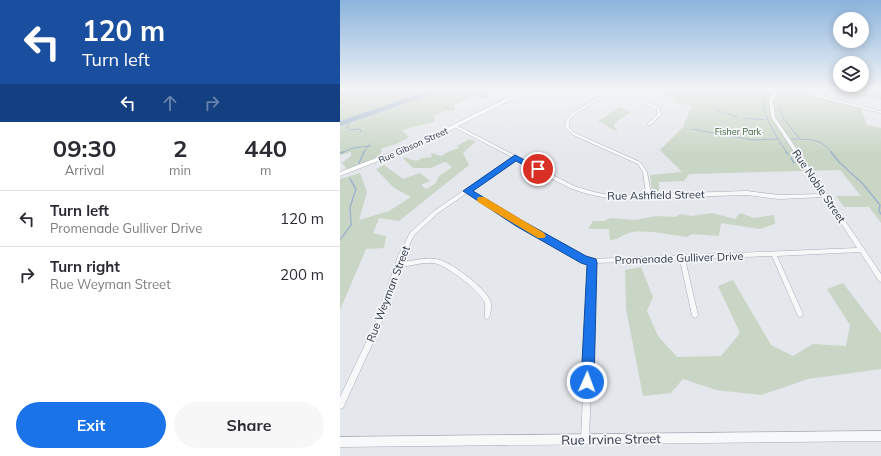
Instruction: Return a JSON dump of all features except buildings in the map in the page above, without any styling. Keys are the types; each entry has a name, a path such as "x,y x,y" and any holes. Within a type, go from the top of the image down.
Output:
{"main road":[{"name":"Rue Gibson Street","path":"340,174 408,148 485,111"}],"street":[{"path":"577,111 568,119 567,127 574,134 639,163 645,172 649,196"},
{"path":"649,124 659,115 659,111"},
{"name":"Rue Noble Street","path":"772,111 772,117 881,279"},
{"name":"Rue Ashfield Street","path":"455,126 572,187 590,194 615,197 747,193 779,197 825,195"},
{"name":"Rue Weyman Street","path":"340,405 378,325 406,245 420,226 436,212 515,157"},
{"name":"Promenade Gulliver Drive","path":"467,191 584,260 592,262 861,250"},
{"path":"774,254 800,314"},
{"path":"682,258 694,315"},
{"path":"398,266 434,260 444,263 476,288 487,300 487,316"},
{"path":"585,440 592,262"},
{"name":"Rue Irvine Street","path":"340,442 881,436"}],"green space":[{"path":"340,111 368,111 340,121"},
{"path":"383,111 444,111 434,116 434,122 402,131 409,137 396,144 382,148 380,156 347,169 342,163 351,156 351,152 340,155 340,126"},
{"path":"613,111 631,112 616,122 614,126 618,132 598,121"},
{"name":"Fisher Park","path":"690,111 862,111 867,125 881,128 881,223 869,207 844,207 836,196 861,196 840,170 689,174 684,181 659,182 659,191 652,192 650,175 682,172 660,150 683,127"},
{"path":"469,139 476,141 463,153 469,165 399,221 379,218 373,233 386,236 384,248 366,249 340,310 340,179 360,173 367,192 359,220 389,211 411,197 394,188 376,169 384,165 403,179 420,173 430,181 421,185 426,189 435,184 439,176 452,167 446,162 431,168 413,168 403,158 416,161 422,158 432,157 431,153 441,156 459,148 457,146"},
{"path":"712,213 735,219 740,213 754,218 774,215 775,224 760,229 721,223 719,236 692,234 687,237 653,232 640,232 630,233 610,240 609,229 588,229 593,221 604,221 611,218 635,220 656,216 675,217 681,214 691,216"},
{"path":"641,267 653,297 647,311 658,336 677,357 721,356 740,333 718,286 733,280 771,345 793,356 813,344 846,346 850,325 827,289 843,283 881,333 881,369 808,379 761,395 716,390 683,379 671,393 643,396 626,309 625,270"}],"water":[{"path":"368,111 383,111 340,126 340,121"}],"waterway":[{"path":"719,111 738,117"},
{"path":"765,111 768,121 787,153"},
{"path":"781,111 783,118 799,138"},
{"path":"744,118 766,120"},
{"path":"350,123 347,127 350,130 360,129 361,132"},
{"path":"692,129 752,140 778,139"},
{"path":"792,139 814,140 823,144 832,153"},
{"path":"342,152 353,148 368,146"},
{"path":"363,153 368,146"},
{"path":"359,163 364,152"},
{"path":"831,152 839,162 863,184 880,205 879,211 881,214"},
{"path":"791,158 794,163"},
{"path":"340,240 351,225 350,207 356,189 350,179"}],"slow traffic":[{"path":"481,200 541,236"}],"route":[{"path":"538,169 515,157 467,191 584,260 592,262 587,382"}]}
